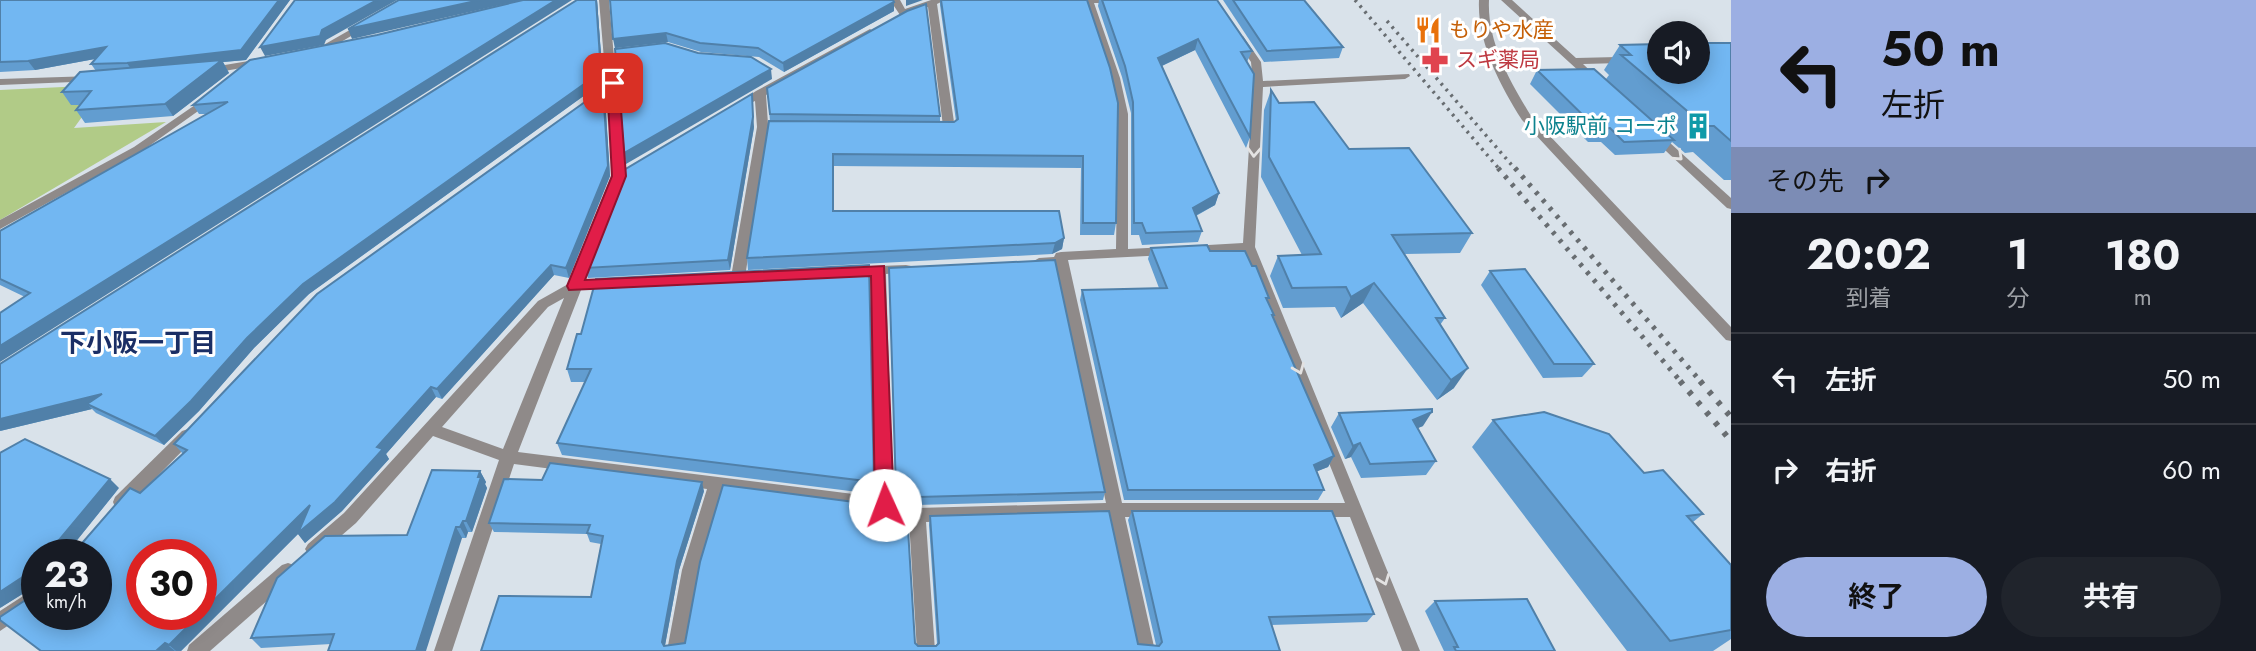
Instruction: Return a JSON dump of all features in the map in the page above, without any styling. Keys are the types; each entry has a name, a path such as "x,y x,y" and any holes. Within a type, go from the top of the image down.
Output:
{"street":[{"path":"443,651 508,457 575,286 625,172 613,83 616,53 604,0"},
{"path":"895,0 904,13"},
{"path":"1106,0 1088,1 1115,79 1123,114 1122,253"},
{"path":"1484,0 1490,43 1507,86 1527,118 1731,336"},
{"path":"1506,0 1601,86"},
{"path":"892,20 936,2 949,129 923,129"},
{"path":"318,51 375,19"},
{"path":"725,114 760,93 779,76 880,26"},
{"path":"1236,31 1256,62 1258,84 1249,247 1411,651"},
{"path":"304,54 358,42"},
{"path":"0,225 138,149 228,83 251,64 264,47"},
{"path":"195,73 278,59"},
{"path":"1573,61 1647,59"},
{"path":"1258,84 1405,76"},
{"path":"0,82 104,78"},
{"path":"580,107 613,83"},
{"path":"723,278 745,277 763,127 760,93"},
{"path":"1641,123 1731,205"},
{"path":"763,127 804,128"},
{"path":"1146,651 1061,256 1249,247"},
{"path":"1022,263 1061,261"},
{"path":"840,272 918,268"},
{"path":"878,270 885,505"},
{"path":"196,651 350,518 543,304 575,286 629,283"},
{"path":"108,516 197,427"},
{"path":"430,429 508,457 885,505 917,515 1117,510 1356,510"},
{"path":"677,651 691,570 717,484"},
{"path":"917,515 926,651"},
{"path":"0,622 21,607"}],"green space":[{"path":"105,85 74,128 166,122 0,220 0,90"}],"building":[{"path":"0,0 279,0 241,50 127,63 91,64 106,47 28,61 0,62"},
{"path":"295,0 377,0 322,30 320,36 260,47"},
{"path":"399,0 480,0 348,29"},
{"path":"523,0 556,0 0,346 0,313 30,293 0,279 0,231 228,102 193,105 250,60 377,35"},
{"path":"577,0 596,0 601,72 303,284 247,338 191,401 155,436 87,404 102,394 0,419 0,364"},
{"path":"610,0 894,2 783,63 758,48 700,43 666,33 613,39"},
{"path":"941,0 1087,0 1110,68 1118,103 1116,223 1083,223 1083,156 833,154 833,211 1059,211 1064,238 1055,243 747,258 769,121 954,122 958,119"},
{"path":"1102,0 1217,0 1252,51 1241,52 1254,74 1250,137 1198,39 1158,58 1219,193 1193,208 1202,231 1146,233 1142,223 1134,223 1133,102 1125,66"},
{"path":"1233,0 1304,0 1343,47 1267,51"},
{"path":"926,4 940,116 770,114 767,88 907,11"},
{"path":"665,43 698,53 751,57 771,69 624,153 615,49"},
{"path":"1710,43 1731,43 1731,141 1714,126 1705,126 1655,84 1710,84"},
{"path":"1647,44 1647,77 1621,55 1631,55 1620,45"},
{"path":"222,60 165,104 76,110 91,91 62,92 80,72"},
{"path":"1594,69 1674,140 1624,142 1610,128 1597,129 1537,70"},
{"path":"603,89 608,166 566,268 551,265 437,389 431,387 377,447 383,449 335,502 298,533 310,505 217,597 217,539 126,539 126,630 184,630 169,645 165,643 156,651 41,651 0,620 0,617 21,603 21,630 112,630 112,539 86,539 130,488 140,493 187,450 174,444 317,294"},
{"path":"1271,90 1279,103 1314,102 1349,149 1409,148 1472,233 1392,235 1445,318 1436,318 1468,368 1451,380 1374,283 1351,297 1346,287 1292,288 1278,256 1321,254 1269,157"},
{"path":"752,94 753,117 728,260 585,268 624,170"},
{"path":"1207,245 1210,251 1245,251 1252,266 1256,266 1269,298 1266,298 1272,315 1334,456 1314,465 1324,490 1128,490 1082,290 1167,288 1151,248"},
{"path":"1055,260 1105,492 918,497 896,490 889,268"},
{"path":"869,265 874,482 557,443 591,369 567,369 577,334 581,334 596,279"},
{"path":"1525,269 1594,364 1554,364 1490,271"},
{"path":"1432,409 1432,412 1413,420 1436,461 1370,464 1360,443 1353,446 1339,413"},
{"path":"1544,412 1609,434 1644,473 1663,470 1703,514 1687,516 1731,565 1731,630 1670,641 1493,420"},
{"path":"25,439 110,479 60,539 21,539 21,578 0,592 0,453"},
{"path":"550,463 702,482 677,561 662,642 664,646 685,643 700,562 723,485 885,506 907,513 915,643 918,646 936,646 939,643 930,516 1109,511 1138,644 1159,646 1162,642 1132,511 1332,511 1374,614 1269,617 1280,651 481,651 499,596 591,597 603,536 587,533 590,525 489,523 504,479 542,480"},
{"path":"432,470 480,471 478,477 481,477 466,521 456,527 416,651 328,651 334,634 251,638 277,578 325,536 407,535"},
{"path":"1527,599 1555,651 1456,651 1454,647 1458,647 1435,601"}],"railway":[{"path":"1355,0 1500,170"},
{"path":"1387,21 1516,170"},
{"path":"1498,168 1682,383"},
{"path":"1515,168 1702,383"},
{"path":"1680,381 1731,441"},
{"path":"1700,381 1731,417"}],"place":[{"name":"もりや水産","path":"1428,30"},
{"name":"スギ薬局","path":"1435,60"},
{"name":"小阪駅前 コーポ","path":"1698,126"}],"district":[{"name":"下小阪一丁目","path":"138,343"}],"route":[{"path":"613,83 619,176 575,286 878,270 885,505"}]}
